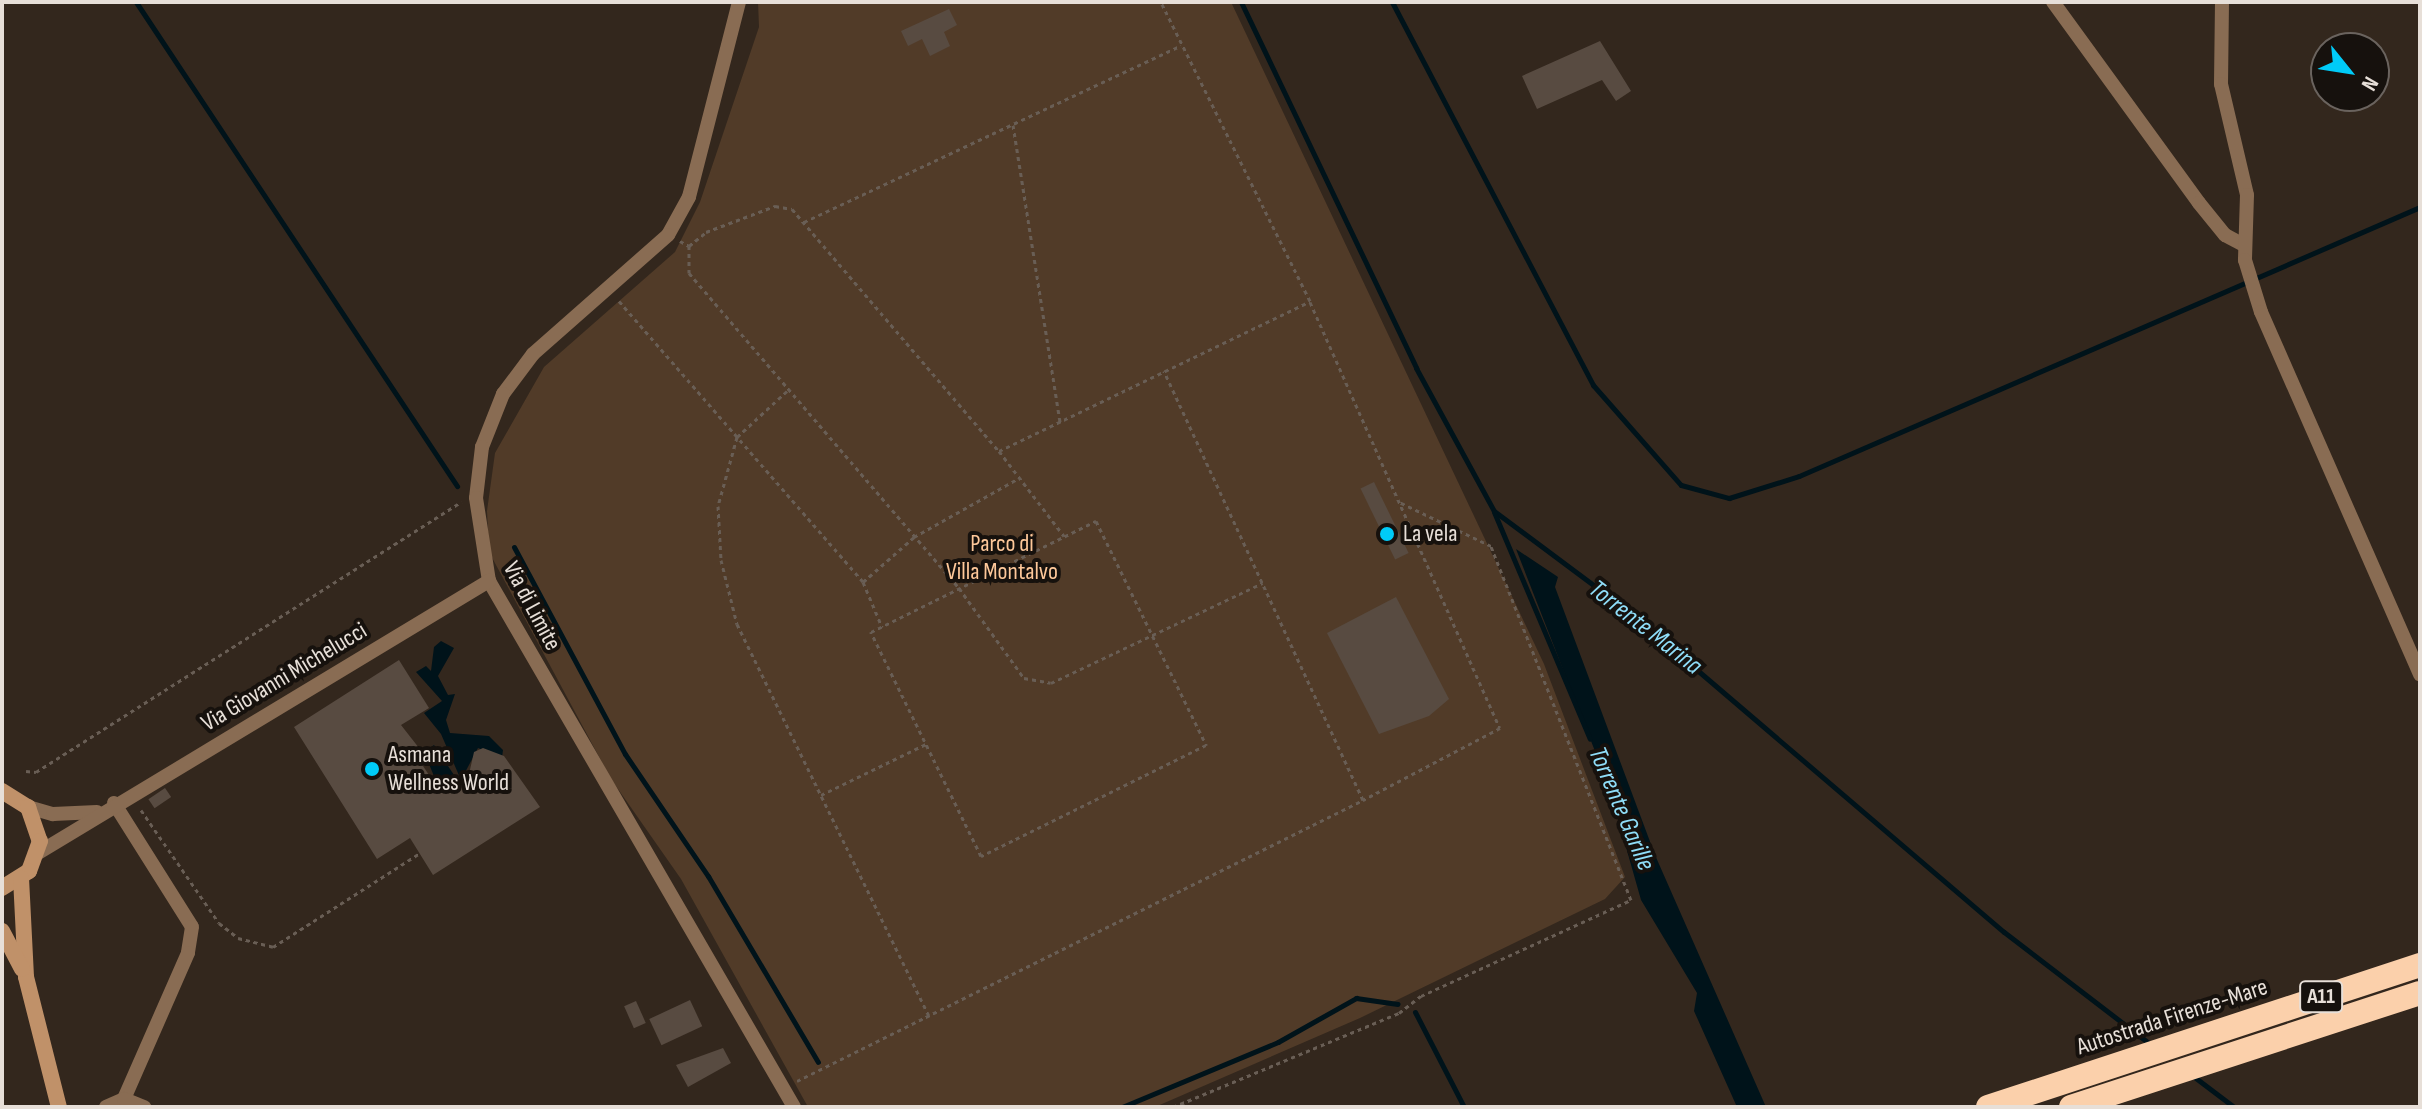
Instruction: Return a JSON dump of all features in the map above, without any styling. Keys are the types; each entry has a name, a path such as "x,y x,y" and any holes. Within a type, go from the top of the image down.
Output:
{"highway":[{"name":"Autostrada Firenze-Mare","path":"1988,1107 2420,965"},
{"name":"A11","path":"2071,1107 2420,993"}],"main road":[{"path":"2,888 21,878 38,853 39,829 28,807 3,791"},
{"path":"21,878 26,977 59,1107"},
{"path":"2,931 26,977"}],"street":[{"name":"Via di Limite","path":"739,2 689,197 668,235 610,291 533,354 503,394 482,447 476,498 489,581 794,1107"},
{"path":"2053,2 2199,203 2225,235 2244,245"},
{"path":"2222,2 2221,84 2247,195 2245,260 2261,312 2420,675"},
{"name":"Via Giovanni Michelucci","path":"38,853 130,793 489,581"},
{"name":"Via Giovanni Michelucci","path":"28,807 68,815 108,807"},
{"path":"106,1107 124,1099 188,953 192,927 108,807"},
{"path":"124,1099 144,1107"}],"path":[{"path":"809,1076 1363,800 1500,728 1310,301 1161,2"},
{"path":"804,222 1182,44"},
{"path":"1013,124 1060,422"},
{"path":"689,246 706,232 775,206 792,209 999,451 1064,536"},
{"path":"668,235 689,246"},
{"path":"689,246 689,273 959,588 1024,678 1051,683 1151,633 1263,583"},
{"path":"610,291 863,582 882,627"},
{"path":"999,451 1310,301"},
{"path":"1164,371 1363,800"},
{"path":"787,391 737,437 718,506 721,560 737,624 929,1016"},
{"path":"863,582 914,537 1019,478"},
{"path":"26,771 36,772 467,498"},
{"path":"1173,1107 1399,1013 1421,996 1631,900 1491,546 1399,502"},
{"path":"1096,521 1206,745 981,856 871,632 1064,536 1096,521"},
{"path":"821,795 926,744"},
{"path":"130,793 219,923 238,938 273,947 420,853"}],"green space":[{"name":"Parco di Villa Montalvo","path":"758,2 1231,2 1544,664 1625,877 1605,899 1360,1018 1155,1107 808,1107 681,879 611,779 489,552 487,511 495,453 544,367 675,252 700,202 759,27"}],"water":[{"path":"1516,549 1558,577 1555,587 1655,855 1766,1107 1737,1107 1694,1011 1697,993 1641,900 1609,787"},
{"path":"441,641 454,648 438,676 448,695 455,694 446,720 450,733 489,736 503,750 502,758 478,748 461,780 441,734 424,713 442,701 416,672 426,666 431,671 434,647"},
{"path":"434,745 458,781 441,793 424,752"}],"building":[{"path":"949,9 957,25 944,32 950,46 930,56 922,39 908,46 901,31"},
{"path":"1600,41 1631,91 1616,101 1602,80 1537,109 1522,76"},
{"path":"1374,482 1409,553 1395,560 1361,489"},
{"path":"1396,597 1449,699 1429,716 1379,734 1327,633"},
{"name":"Asmana Wellness World","path":"399,660 429,708 401,725 430,762 423,766 441,793 469,774 474,752 483,748 504,756 540,807 433,875 410,838 377,859 294,727"},
{"path":"165,788 171,797 155,808 148,799"},
{"path":"690,1000 702,1026 661,1045 649,1019"},
{"path":"636,1001 646,1023 634,1028 624,1006"},
{"path":"723,1048 731,1063 688,1087 676,1065"}],"waterway":[{"path":"136,2 457,486"},
{"name":"Torrente Marina","path":"1241,2 1416,368 1494,511 1628,611 2004,932 2150,1044"},
{"path":"1392,2 1593,385 1681,485 1729,498 1799,476 2420,207"},
{"name":"Torrente Garille","path":"1494,512 1590,739"},
{"path":"514,547 625,754 708,876 818,1062"},
{"path":"1122,1107 1278,1042 1356,998 1398,1004"},
{"path":"1415,1012 1464,1107"},
{"name":"Torrente Marina","path":"2193,1076 2234,1107"}],"place":[{"name":"La vela","path":"1387,534"},
{"name":"Asmana Wellness World","path":"372,769"}]}
